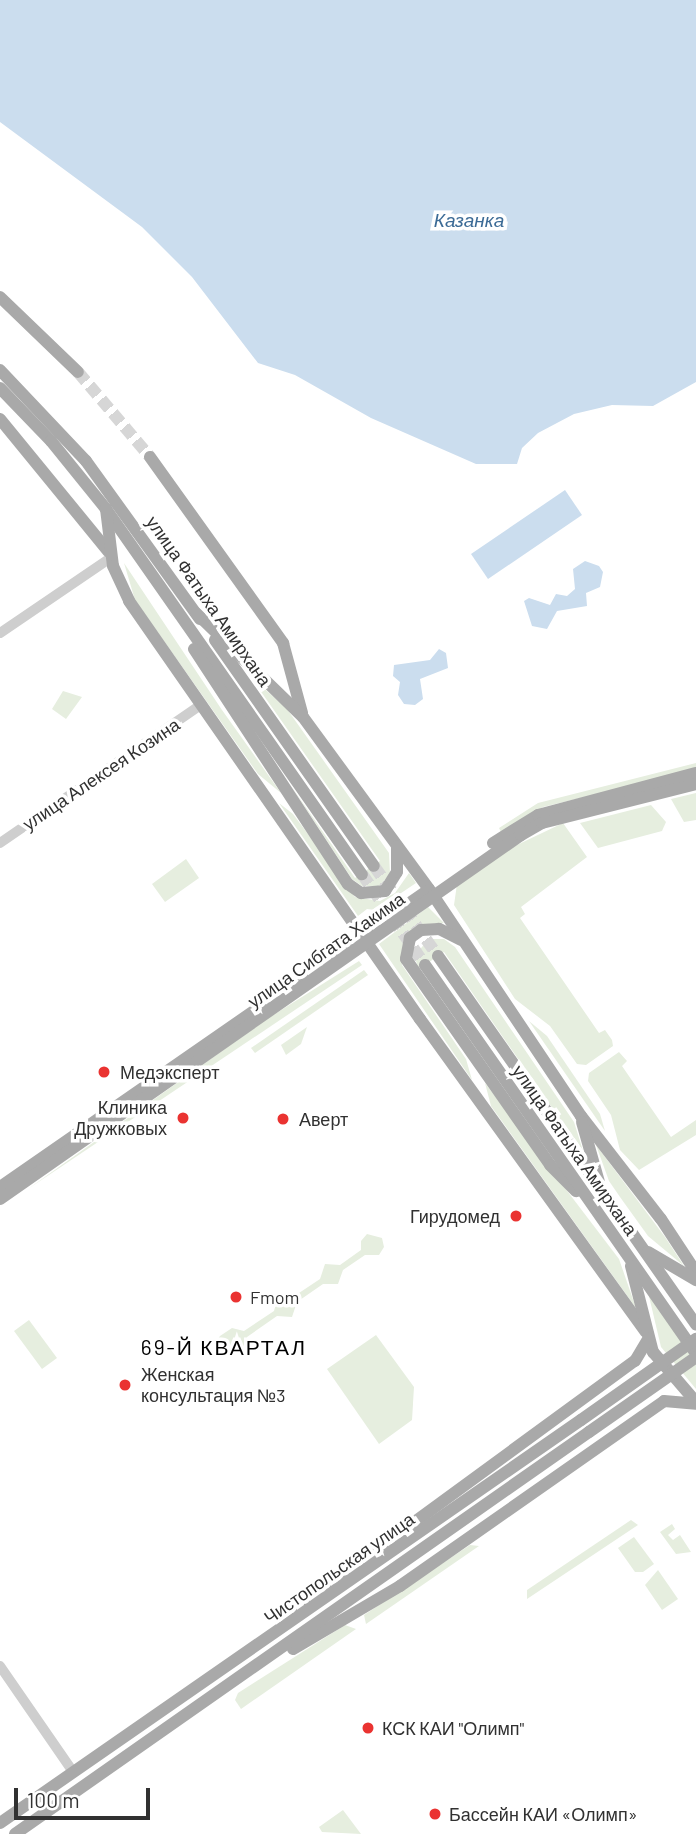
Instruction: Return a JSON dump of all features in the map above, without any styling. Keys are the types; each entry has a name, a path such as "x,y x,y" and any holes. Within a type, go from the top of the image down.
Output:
{"main road":[{"path":"0,297 78,372"},
{"name":"улица Фатыха Амирхана","path":"0,370 86,461 374,866"},
{"name":"улица Фатыха Амирхана","path":"0,388 51,441 106,509 362,874"},
{"path":"0,419 98,534 112,557 129,601 263,788 478,1100 647,1336 668,1374 696,1403"},
{"path":"150,457 283,643 303,717"},
{"path":"106,509 112,557"},
{"path":"166,596 219,693 348,884 361,893 380,892 393,881 397,845"},
{"path":"196,613 303,717 432,892 581,1116 662,1219 696,1272"},
{"name":"улица Сибгата Хакима","path":"0,1199 538,815 696,774"},
{"name":"улица Сибгата Хакима","path":"432,892 542,823 696,784"},
{"path":"263,788 295,803"},
{"path":"465,942 430,928 415,933 405,953 414,973 550,1165 594,1207"},
{"name":"улица Сибгата Хакима","path":"0,1187 365,939"},
{"name":"улица Фатыха Амирхана","path":"438,956 696,1325"},
{"name":"улица Фатыха Амирхана","path":"425,965 696,1356"},
{"path":"478,1100 480,1069"},
{"path":"581,1116 602,1192"},
{"path":"643,1249 696,1280"},
{"path":"296,1619 312,1597 640,1357 647,1336 629,1259"},
{"name":"Чистопольская улица","path":"0,1823 696,1339"},
{"name":"Чистопольская улица","path":"15,1834 696,1356"},
{"path":"603,1384 622,1388 632,1397 637,1408 632,1422"},
{"path":"252,1669 380,1598 632,1422 670,1399 696,1403"}],"street":[{"path":"0,633 112,557"},
{"name":"улица Алексея Козина","path":"0,843 202,705"},
{"path":"0,1666 73,1772"}],"green space":[{"path":"124,563 281,793 258,774 135,600"},
{"path":"250,676 287,709 389,853 390,874 379,886 362,886 352,879 289,783 355,878 380,861"},
{"path":"63,691 82,697 66,719 52,709"},
{"path":"696,763 696,770 543,807 501,832 499,828 538,803"},
{"path":"696,793 696,820 684,822 671,799"},
{"path":"279,803 293,814 355,897 380,901 395,893 409,873 416,883 376,910 367,909 358,916"},
{"path":"651,805 666,822 662,831 598,848 580,823"},
{"path":"563,823 587,857 521,907 525,914 520,918 599,1033 605,1030 612,1040 613,1046 586,1065 577,1064 550,1026 515,999 454,905 457,884 483,861"},
{"path":"186,859 199,878 165,902 152,884"},
{"path":"428,907 444,923 425,925 403,944 402,965 466,1059 472,1080 379,944"},
{"path":"429,939 444,939 455,947 574,1122 584,1154 444,952 419,969 414,956"},
{"path":"359,961 362,965 28,1189 267,1019"},
{"path":"364,970 368,975 255,1053 251,1048"},
{"path":"529,1021 547,1036 600,1114 605,1131"},
{"path":"307,1027 301,1044 286,1055 281,1045"},
{"path":"619,1052 627,1061 622,1066 671,1137 696,1120 696,1135 639,1170 620,1150 611,1115 588,1081 589,1073"},
{"path":"485,1083 619,1259 636,1308 491,1106"},
{"path":"596,1145 684,1266 648,1236 609,1181"},
{"path":"367,1234 382,1238 384,1247 379,1255 365,1255 343,1270 338,1284 323,1284 297,1302 292,1317 277,1316 247,1337 245,1346 232,1357 217,1352 215,1343 220,1336 232,1328 244,1331 274,1311 278,1297 293,1297 320,1279 325,1264 340,1265 361,1250 361,1241"},
{"path":"648,1292 696,1360 696,1389 661,1347"},
{"path":"29,1320 57,1358 42,1369 14,1331"},
{"path":"376,1335 414,1387 412,1420 379,1444 327,1369"},
{"path":"631,1520 638,1525 527,1599 527,1590"},
{"path":"672,1524 675,1529 668,1535 673,1540 680,1535 691,1552 676,1554 660,1532"},
{"path":"634,1537 654,1564 643,1572 635,1572 618,1548"},
{"path":"470,1545 479,1546 366,1624 364,1615"},
{"path":"658,1570 678,1599 662,1610 645,1585"},
{"path":"345,1625 356,1629 241,1709 235,1700 238,1693"},
{"path":"343,1810 361,1834 322,1832 319,1827"}],"water":[{"name":"Казанка","path":"0,0 696,0 696,382 653,406 612,405 574,414 538,433 522,448 517,464 476,464 371,418 295,375 258,363 192,277 142,227 0,122"},
{"path":"565,490 582,515 488,579 471,554"},
{"path":"585,561 599,566 603,572 600,587 586,593 587,606 557,611 547,629 532,626 524,601 529,598 550,605 556,594 567,596 575,589 573,569"},
{"path":"439,649 446,653 448,668 420,679 423,699 415,705 404,704 398,695 400,682 393,676 394,665 430,660"}],"tunnel":[{"path":"78,372 150,457"},
{"path":"374,866 438,956"},
{"path":"362,874 425,965"}],"place":[{"name":"Медэксперт","path":"104,1072"},
{"name":"Клиника Дружковых","path":"183,1118"},
{"name":"Аверт","path":"283,1119"},
{"name":"Гирудомед","path":"516,1216"},
{"name":"Fmom","path":"236,1297"},
{"name":"Женская консультация №3","path":"125,1385"},
{"name":"КСК КАИ \"Олимп\"","path":"368,1728"},
{"name":"Бассейн КАИ «Олимп»","path":"435,1814"}],"district":[{"name":"69-Й КВАРТАЛ","path":"224,1347"}]}
